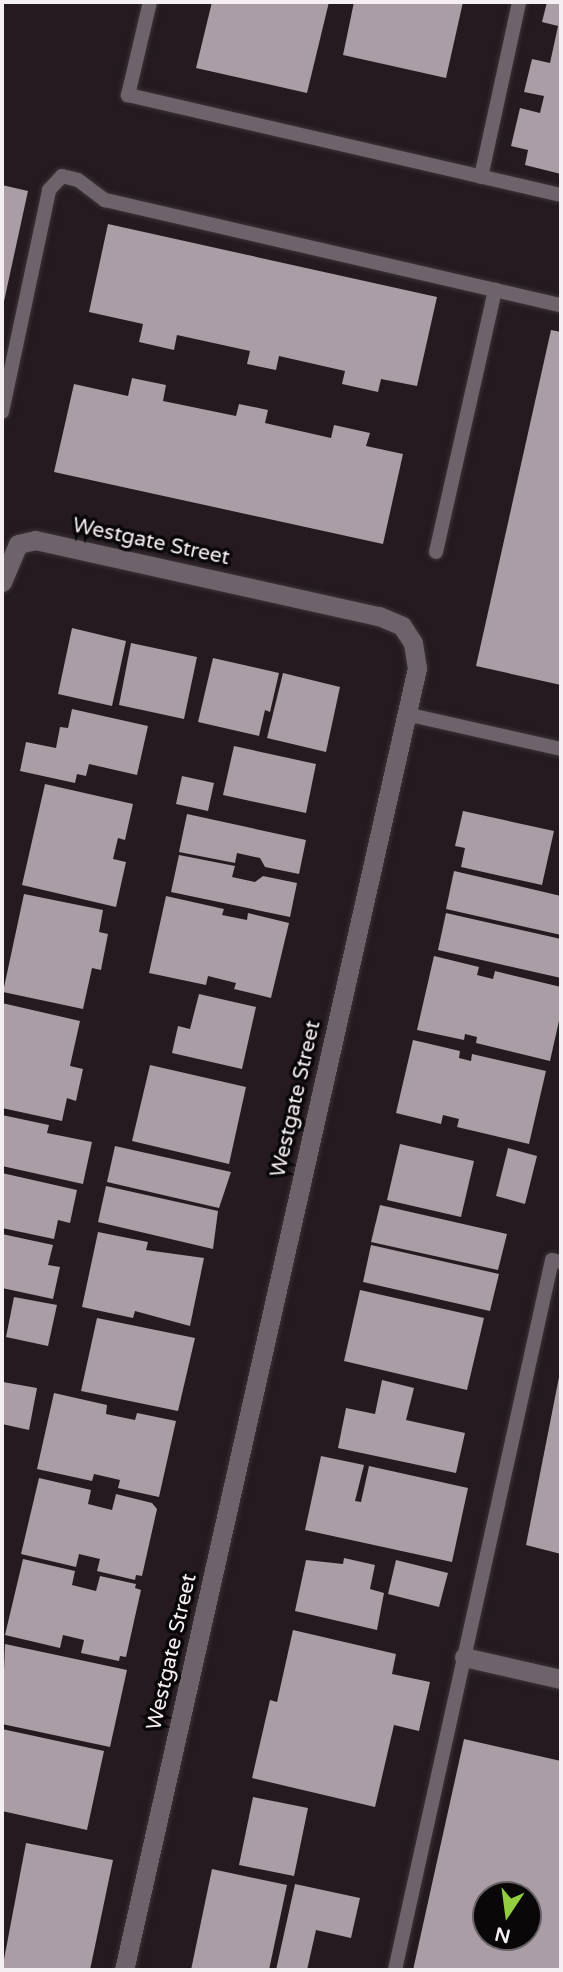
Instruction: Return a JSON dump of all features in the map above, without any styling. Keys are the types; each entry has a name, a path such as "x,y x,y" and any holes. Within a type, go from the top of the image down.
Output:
{"street":[{"name":"Westgate Street","path":"2,582 18,544 35,540 379,616 402,626 413,643 417,668 124,1970"},
{"path":"464,1657 561,1679"}],"lane":[{"path":"150,2 128,95 561,195"},
{"path":"481,177 519,2"},
{"path":"2,412 49,190 61,176 78,180 105,200 561,305"},
{"path":"436,552 495,290"},
{"path":"406,714 561,749"},
{"path":"395,1970 552,1260 561,1262"}],"building":[{"path":"212,2 329,2 307,93 196,68"},
{"path":"354,2 463,2 446,78 343,55"},
{"path":"547,2 561,2 561,174 525,165 528,150 511,146 520,108 540,113 544,96 524,92 532,59 550,63 558,26 542,22"},
{"path":"2,185 28,191 3,306 2,306"},
{"path":"108,224 437,297 417,386 381,379 378,392 342,384 345,371 279,356 276,370 247,364 250,351 177,335 174,350 139,342 143,324 89,312"},
{"path":"551,330 561,332 561,685 476,666"},
{"path":"132,378 166,385 163,401 236,416 239,404 268,410 265,423 331,438 334,425 370,433 366,446 403,454 383,544 54,472 74,384 128,396"},
{"path":"72,628 126,641 112,706 58,694"},
{"path":"131,643 197,657 184,719 119,705"},
{"path":"213,658 279,673 270,712 265,710 259,736 198,722"},
{"path":"283,673 340,687 326,752 267,738"},
{"path":"72,709 148,726 137,775 89,764 86,776 77,774 75,783 20,771 26,742 56,748 60,727 68,728"},
{"path":"234,746 316,764 306,813 223,795"},
{"path":"182,776 214,783 208,811 176,804"},
{"path":"45,784 133,804 125,840 118,838 113,859 126,862 116,907 22,885"},
{"path":"463,811 554,831 542,885 461,867 465,848 455,846"},
{"path":"187,814 306,840 299,874 265,867 260,858 237,853 235,863 179,852"},
{"path":"179,855 235,866 232,877 255,882 263,876 297,883 290,917 171,892"},
{"path":"454,871 561,896 561,935 446,909"},
{"path":"24,894 103,910 99,932 108,934 101,970 92,968 83,1009 3,992"},
{"path":"166,896 224,909 222,915 247,920 248,913 289,923 271,998 234,989 236,983 208,976 206,985 149,973"},
{"path":"446,913 561,939 561,978 438,950"},
{"path":"434,956 479,967 477,975 493,979 495,971 561,987 561,1012 550,1061 476,1043 477,1037 465,1034 464,1040 417,1030"},
{"path":"199,994 256,1007 242,1069 172,1053 178,1026 190,1029"},
{"path":"2,1003 80,1021 70,1066 83,1069 76,1101 67,1098 62,1121 2,1108"},
{"path":"413,1040 460,1051 459,1058 471,1061 472,1054 546,1071 529,1144 457,1127 459,1119 443,1115 441,1124 396,1113"},
{"path":"150,1065 246,1087 229,1164 132,1141"},
{"path":"2,1115 49,1125 47,1133 92,1142 83,1184 2,1166"},
{"path":"400,1144 474,1161 461,1217 387,1200"},
{"path":"115,1146 231,1172 219,1208 107,1182"},
{"path":"508,1148 537,1156 525,1204 496,1196"},
{"path":"2,1173 77,1190 70,1223 58,1220 54,1239 2,1228"},
{"path":"106,1186 218,1211 213,1249 98,1222"},
{"path":"380,1205 507,1234 498,1270 371,1242"},
{"path":"98,1232 148,1242 146,1250 204,1258 190,1326 135,1311 133,1318 82,1307"},
{"path":"2,1234 53,1245 48,1265 60,1267 53,1299 2,1288"},
{"path":"371,1245 499,1274 490,1311 363,1282"},
{"path":"360,1290 484,1318 467,1390 344,1361"},
{"path":"14,1297 57,1305 48,1346 6,1337"},
{"path":"97,1318 195,1338 178,1411 81,1391"},
{"path":"561,1372 561,1554 526,1545"},
{"path":"382,1380 414,1388 406,1420 465,1433 456,1473 338,1448 346,1408 375,1414"},
{"path":"3,1382 37,1388 29,1430 2,1424"},
{"path":"54,1393 107,1405 106,1414 135,1420 137,1413 176,1421 159,1497 118,1488 120,1480 94,1474 92,1481 37,1469"},
{"path":"321,1456 364,1465 355,1501 361,1502 369,1466 468,1488 452,1562 305,1530"},
{"path":"39,1478 91,1490 88,1504 112,1510 116,1494 152,1503 157,1509 142,1576 136,1575 135,1580 97,1571 100,1559 79,1554 76,1567 21,1554"},
{"path":"344,1558 375,1565 370,1589 384,1593 377,1630 295,1611 306,1560 343,1564"},
{"path":"23,1559 75,1571 72,1585 96,1591 100,1576 136,1584 135,1588 141,1590 126,1657 120,1656 119,1661 81,1653 84,1640 63,1635 60,1648 5,1635"},
{"path":"396,1560 448,1573 439,1607 388,1594"},
{"path":"293,1630 396,1654 392,1674 430,1682 419,1731 394,1725 375,1807 252,1778 270,1700 277,1702"},
{"path":"5,1644 127,1670 110,1747 2,1724"},
{"path":"2,1729 104,1751 87,1830 2,1811"},
{"path":"464,1739 561,1761 561,1970 413,1970"},
{"path":"253,1797 308,1808 294,1876 239,1865"},
{"path":"26,1843 113,1860 90,1970 2,1970"},
{"path":"212,1869 287,1885 269,1970 191,1970"},
{"path":"295,1884 360,1898 351,1938 316,1930 307,1970 276,1970"}]}
